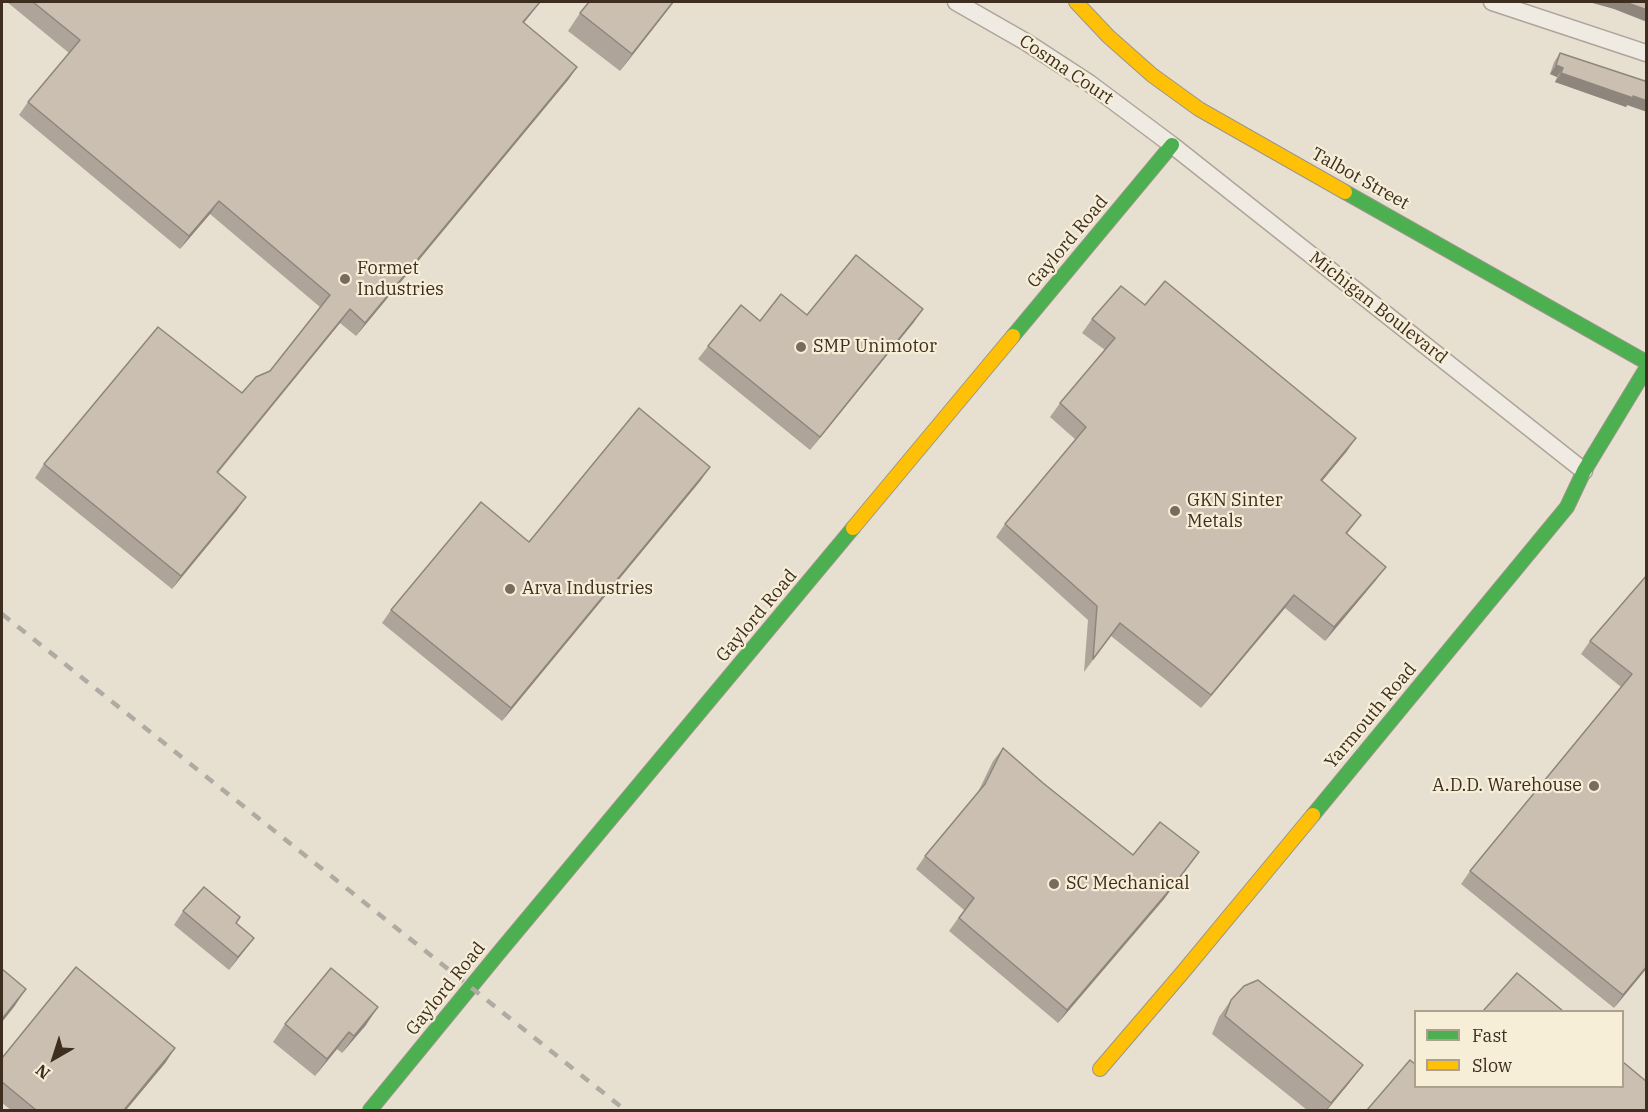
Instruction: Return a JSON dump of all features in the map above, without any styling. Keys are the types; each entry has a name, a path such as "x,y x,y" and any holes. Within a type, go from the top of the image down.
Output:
{"street":[{"name":"Cosma Court","path":"956,2 1026,42 1089,83 1172,145"},
{"name":"Talbot Street","path":"1076,2 1108,36 1152,75 1199,110 1647,362"},
{"path":"1492,2 1647,53"},
{"name":"Michigan Boulevard","path":"1172,145 1584,471"},
{"name":"Gaylord Road","path":"370,1110 1172,145"},
{"name":"Yarmouth Road","path":"1100,1069 1183,972 1567,507 1584,471 1647,369"}],"building":[{"name":"Formet Industries","path":"33,2 540,2 523,22 577,67 365,323 350,309 217,472 246,497 181,576 44,464 158,327 242,393 256,377 270,371 330,295 219,201 189,236 28,102 80,40"},
{"path":"589,2 673,2 632,54 580,13"},
{"path":"1625,2 1647,2 1647,10"},
{"path":"1560,53 1645,81 1646,79 1647,101 1561,73 1563,68 1556,65"},
{"name":"SMP Unimotor","path":"856,255 923,309 820,437 708,346 741,305 760,321 781,294 807,315"},
{"name":"GKN Sinter Metals","path":"1165,281 1356,438 1321,480 1361,515 1346,533 1386,567 1334,627 1294,595 1211,695 1120,623 1093,659 1097,606 1005,524 1086,427 1060,403 1115,338 1092,319 1121,286 1145,305"},
{"name":"Arva Industries","path":"639,408 710,467 511,708 391,610 481,502 529,542"},
{"name":"A.D.D. Warehouse","path":"1647,575 1647,966 1623,995 1470,871 1632,674 1590,641"},
{"name":"SC Mechanical","path":"1003,748 1133,855 1160,822 1199,852 1173,886 1067,1010 959,918 974,898 925,856 985,784"},
{"path":"204,887 240,917 236,923 254,938 238,957 183,911"},
{"path":"76,967 175,1048 124,1110 36,1110 2,1082 2,1058"},
{"path":"331,968 378,1007 354,1036 349,1032 327,1059 285,1024"},
{"path":"2,969 26,989 2,1019"},
{"path":"1517,973 1562,1010 1484,1010"},
{"path":"1258,980 1363,1065 1331,1103 1225,1016 1231,1000 1244,986"},
{"path":"1410,1060 1414,1063 1414,1088 1624,1088 1624,1063 1647,1082 1647,1110 1367,1110"}],"railway":[{"path":"2,614 625,1110"}],"traffic: fast":[{"path":"1013,336 1172,145"},
{"path":"1345,192 1646,362"},
{"path":"1313,815 1567,507 1584,471 1646,369"},
{"path":"370,1110 853,528"}],"traffic: slow":[{"path":"1076,2 1108,36 1152,75 1199,109 1345,192"},
{"path":"853,528 1013,336"},
{"path":"1100,1069 1313,815"}],"place":[{"name":"Formet Industries","path":"345,279"},
{"name":"SMP Unimotor","path":"801,347"},
{"name":"GKN Sinter Metals","path":"1175,511"},
{"name":"Arva Industries","path":"510,589"},
{"name":"A.D.D. Warehouse","path":"1594,786"},
{"name":"SC Mechanical","path":"1054,884"}]}
